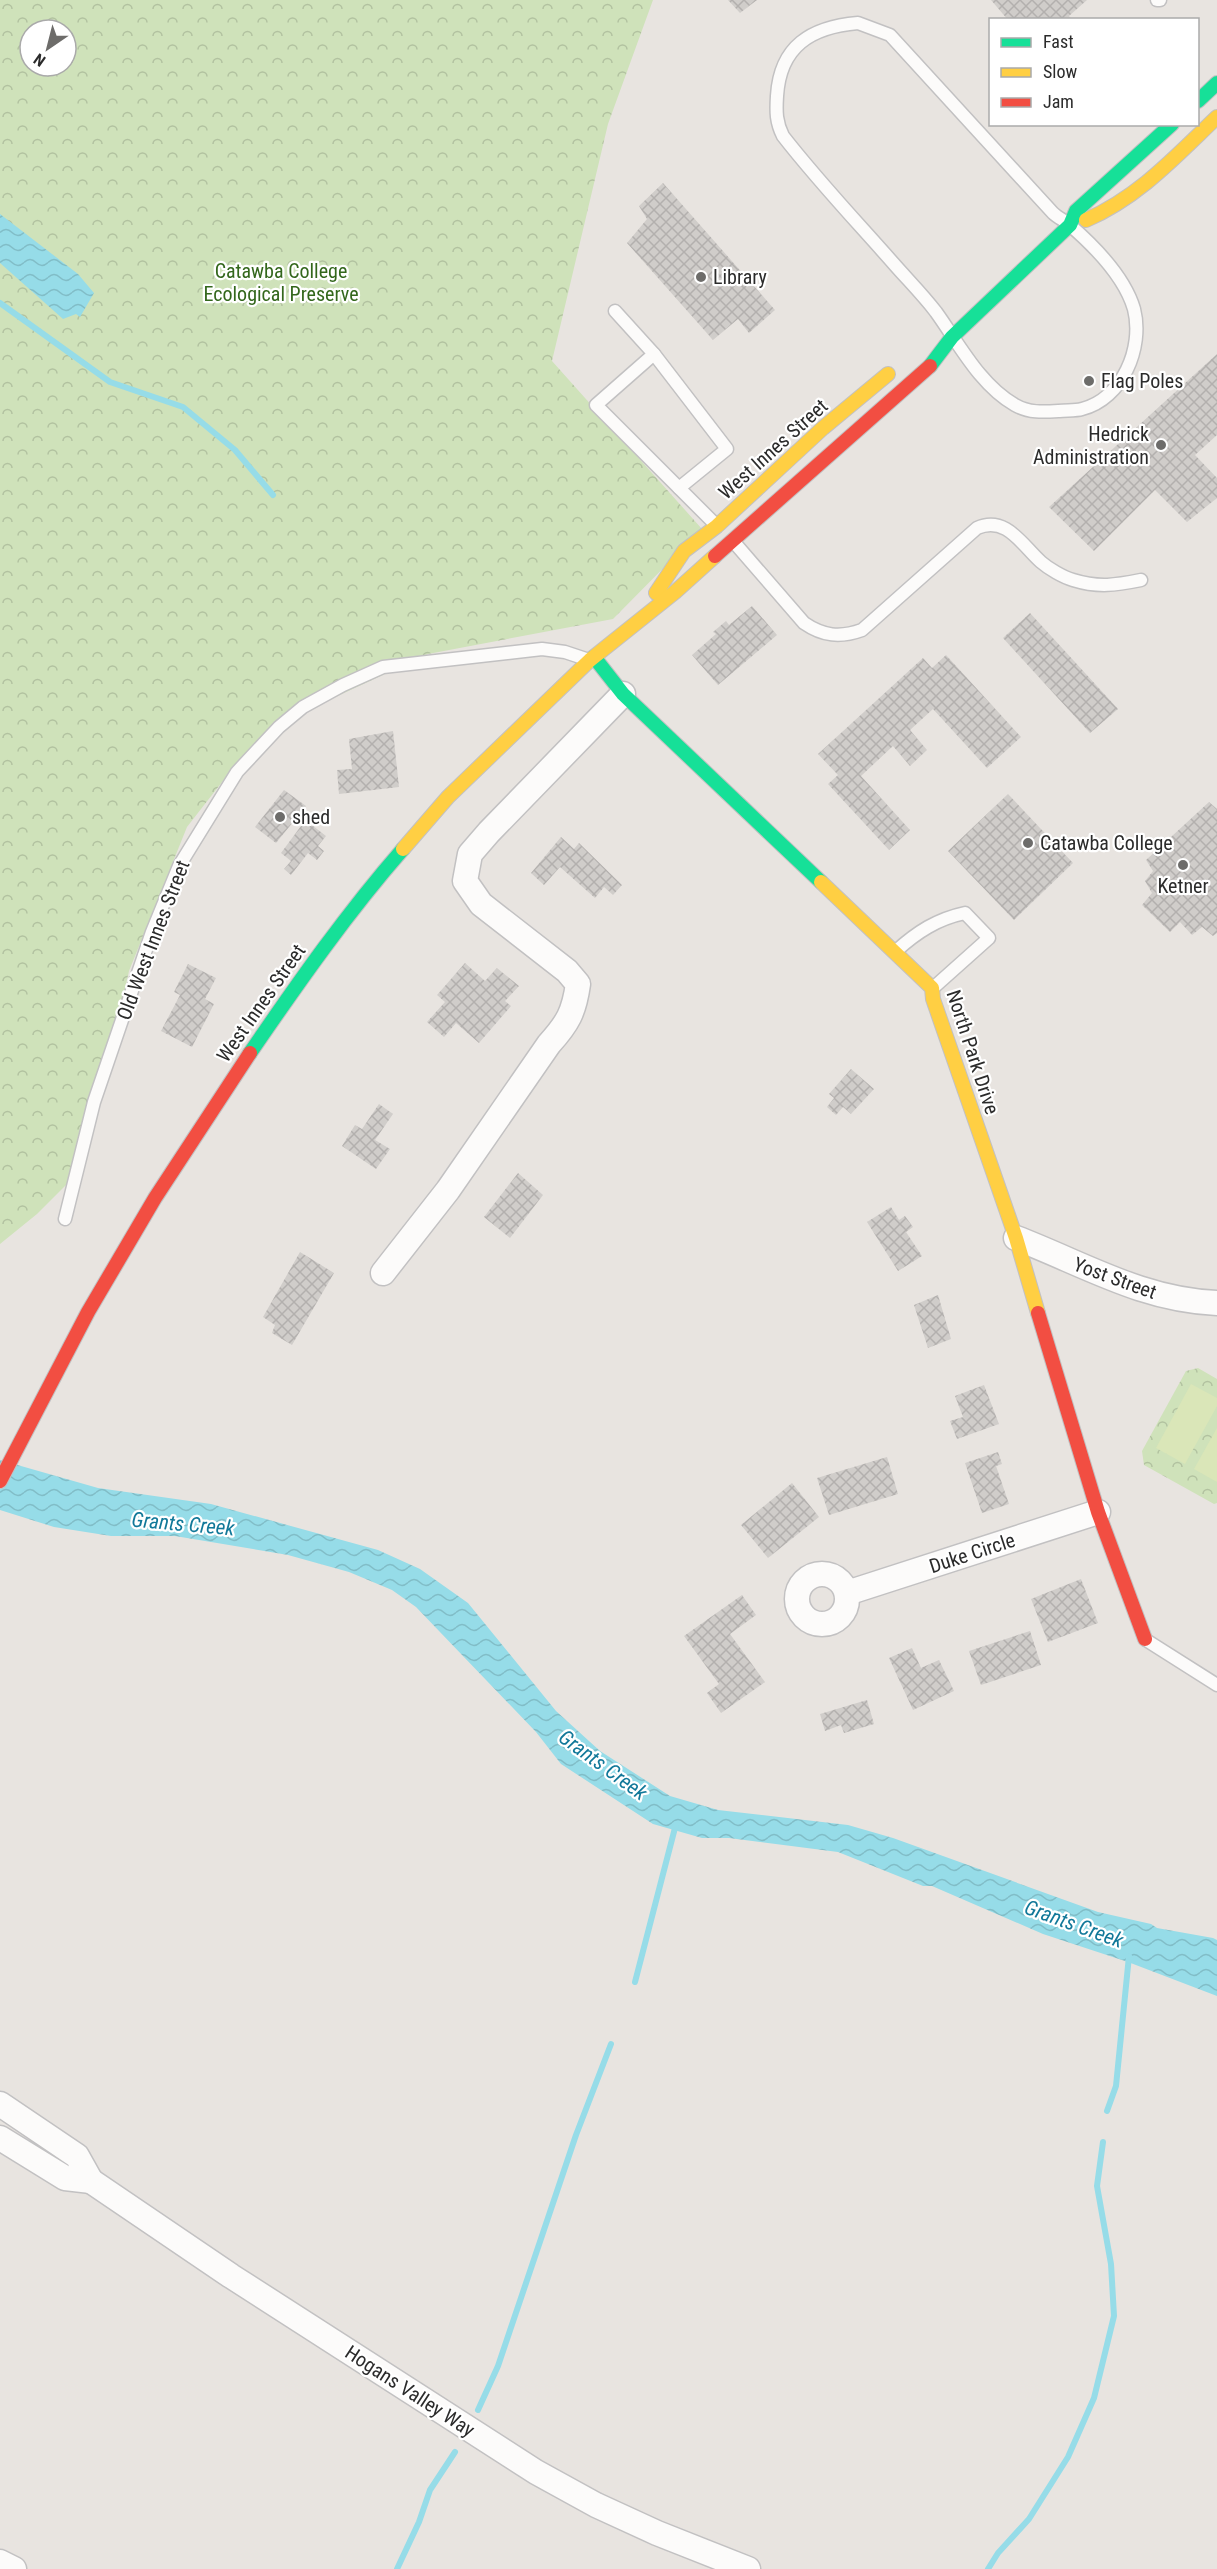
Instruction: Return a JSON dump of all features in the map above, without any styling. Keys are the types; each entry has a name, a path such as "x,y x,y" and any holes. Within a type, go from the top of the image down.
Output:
{"main road":[{"path":"1199,99 1217,83"},
{"name":"West Innes Street","path":"1070,225 1099,215 1140,189 1217,117"},
{"name":"West Innes Street","path":"0,1481 88,1312 154,1198 305,973 370,887 448,797 592,659 643,615 675,592 930,366 952,337 1070,225 1076,211 1170,126"},
{"name":"West Innes Street","path":"930,345 952,337"},
{"name":"West Innes Street","path":"643,615 684,551 717,526 823,428 900,364"},
{"name":"North Park Drive","path":"592,659 623,694 933,988 933,999 1016,1238 1098,1512 1145,1639"}],"street":[{"path":"383,1273 448,1190 542,1054 566,1025 575,1007 578,984 567,971 481,904 465,881 470,854 623,694"},
{"name":"Yost Street","path":"1016,1238 1092,1272 1138,1288 1188,1302 1217,1303"},
{"name":"Duke Circle","path":"847,1593 1098,1512"},
{"name":"Hogans Valley Way","path":"0,2104 77,2156 91,2181 231,2277 536,2472 596,2505 657,2534 748,2569"},
{"name":"Hogans Valley Way","path":"0,2138 65,2178 91,2181"},
{"path":"0,2562 14,2569"}],"lane":[{"path":"858,23 890,35 1055,216 1070,225 1096,250 1127,292 1134,310 1136,331 1132,352 1127,372 1100,401 1082,409 1033,412 1017,406 1000,395 952,337 936,312 795,151 776,122 778,82 784,61 798,43 840,24 858,23"},
{"path":"615,311 654,354 727,449 679,488"},
{"path":"654,354 596,405 732,540 804,623 817,632 847,635 862,630 977,528 988,523 1000,525 1011,532 1043,564 1072,580 1110,587 1141,580"},
{"name":"Old West Innes Street","path":"65,1220 94,1102 152,932 179,866 237,772 279,727 303,707 383,667 542,649 592,659"},
{"path":"895,952 917,933 944,917 965,913 989,938 933,988"},
{"path":"1145,1639 1217,1685"}],"green space":[{"name":"Catawba College Ecological Preserve","path":"0,0 653,0 608,124 552,361 702,529 613,619 428,654 301,713 240,759 187,827 129,971 96,1117 68,1183 37,1214 0,1244"},
{"path":"1198,1368 1217,1379 1217,1503 1214,1504 1144,1465 1142,1451 1186,1371"},
{"path":"1191,1384 1217,1398 1217,1406 1185,1464 1156,1448"},
{"path":"1217,1428 1217,1482 1194,1469"}],"water":[{"path":"0,214 78,274 94,293 80,317 76,314 63,319 0,263"},
{"name":"Grants Creek","path":"0,1460 98,1488 211,1504 378,1550 420,1569 468,1603 556,1711 600,1751 670,1796 718,1810 848,1825 893,1838 1098,1912 1151,1924 1157,1928 1213,1938 1217,1940 1217,1996 1128,1962 1043,1934 932,1886 923,1886 838,1852 729,1838 702,1838 653,1824 561,1764 536,1732 416,1607 392,1590 349,1572 288,1555 175,1536 111,1536 54,1527 0,1510"}],"building":[{"path":"728,0 757,0 740,13"},
{"path":"991,0 1087,0 1069,16 1070,18 1006,18"},
{"name":"Library","path":"663,183 775,310 749,333 738,319 713,340 627,243 647,219 639,206"},
{"name":"Hedrick Administration","path":"1217,354 1217,435 1195,455 1217,478 1217,498 1187,522 1155,490 1094,551 1049,507"},
{"path":"752,606 777,635 718,685 692,655 716,634 713,632 726,621 729,625"},
{"path":"1030,613 1118,709 1090,733 1003,638"},
{"path":"946,655 1021,737 987,768 933,709 910,730 927,750 910,766 893,746 861,776 910,830 889,850 828,784 838,775 818,754 923,658 932,668"},
{"path":"393,731 399,787 339,794 337,770 352,769 349,739"},
{"name":"shed","path":"284,790 306,806 276,843 255,827"},
{"path":"1008,794 1073,863 1014,920 948,851"},
{"name":"Ketner","path":"1209,802 1217,809 1217,933 1213,936 1202,927 1192,935 1180,922 1170,932 1142,905 1152,893 1145,881 1153,871 1146,860"},
{"path":"301,826 313,826 326,836 318,846 324,851 317,860 308,853 291,875 284,869 291,861 281,853"},
{"path":"561,837 574,849 579,843 622,885 613,895 604,887 595,898 560,867 544,885 531,873"},
{"path":"465,963 485,981 497,968 519,986 505,1001 511,1006 479,1043 456,1023 444,1037 427,1022 445,1002 437,995"},
{"path":"188,964 216,978 205,999 214,1004 192,1047 161,1031 180,995 174,992"},
{"path":"851,1069 874,1089 851,1114 843,1107 836,1115 827,1107 834,1098 829,1094"},
{"path":"379,1104 393,1114 375,1140 390,1149 376,1169 342,1146 355,1125 362,1129"},
{"path":"518,1173 543,1195 510,1238 484,1217"},
{"path":"891,1207 899,1220 905,1216 913,1227 906,1232 922,1256 898,1271 867,1222"},
{"path":"300,1252 334,1273 292,1345 272,1333 275,1325 263,1317"},
{"path":"938,1295 951,1339 928,1348 914,1305"},
{"path":"984,1385 999,1424 957,1439 950,1421 963,1417 955,1396"},
{"path":"998,1452 1002,1464 996,1466 1009,1504 982,1513 965,1463"},
{"path":"887,1457 898,1494 829,1515 817,1478"},
{"path":"792,1483 819,1517 768,1558 741,1525"},
{"path":"1081,1579 1098,1623 1048,1642 1031,1599"},
{"path":"742,1595 756,1615 730,1634 765,1682 721,1713 707,1693 719,1684 684,1636"},
{"path":"1030,1631 1041,1665 981,1685 969,1651"},
{"path":"912,1648 921,1668 939,1660 954,1691 913,1710 889,1658"},
{"path":"867,1700 874,1724 844,1733 841,1725 825,1731 820,1714"}],"waterway":[{"path":"0,303 110,382 183,407 235,450 273,495"},
{"path":"635,1982 676,1824"},
{"path":"1107,2111 1116,2086 1129,1956"},
{"path":"478,2410 498,2366 576,2135 611,2044"},
{"path":"988,2569 998,2553 1029,2519 1068,2457 1094,2398 1114,2316 1111,2264 1097,2186 1103,2142"},
{"path":"397,2569 419,2522 430,2490 455,2452"}],"traffic: fast":[{"path":"1199,100 1217,83"},
{"path":"930,366 952,337 1070,225 1076,211 1170,126"},
{"path":"594,657 623,694 821,882"},
{"path":"250,1053 343,923 403,849"}],"traffic: slow":[{"path":"1086,220 1105,211 1140,188 1172,161 1217,117"},
{"path":"656,593 684,551 717,526 823,428 888,374"},
{"path":"403,849 448,797 590,660 675,592 715,556"},
{"path":"821,882 932,988 933,999 1016,1238 1038,1313"}],"traffic: jam":[{"path":"715,556 930,366"},
{"path":"0,1481 88,1312 155,1198 250,1053"},
{"path":"1038,1313 1098,1512 1145,1639"}],"place":[{"name":"Library","path":"701,277"},
{"name":"Flag Poles","path":"1089,381"},
{"name":"Hedrick Administration","path":"1161,445"},
{"name":"shed","path":"280,817"},
{"name":"Catawba College","path":"1028,843"},
{"name":"Ketner","path":"1183,865"}]}
